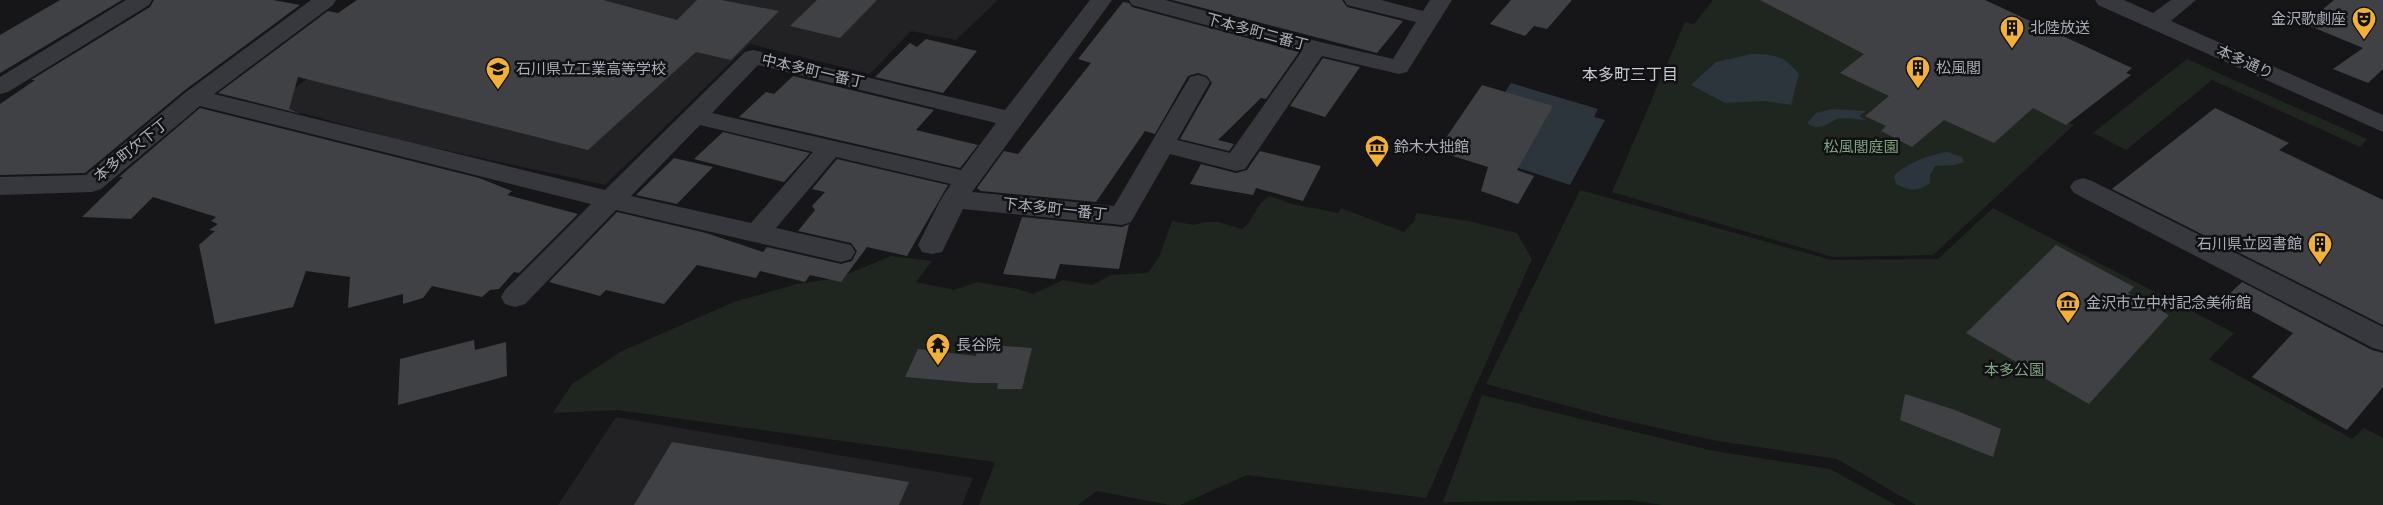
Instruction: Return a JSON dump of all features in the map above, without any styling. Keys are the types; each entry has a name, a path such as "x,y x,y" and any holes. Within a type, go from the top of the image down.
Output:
{"street":[{"path":"0,87 141,0"},
{"name":"本多町欠下丁","path":"0,186 92,183 195,97 325,0"},
{"path":"932,245 961,190 1011,119 1101,0"},
{"name":"下本多町二番丁","path":"1140,0 1316,48 1399,67 1435,10"},
{"path":"1355,0 1435,10"},
{"name":"本多通り","path":"2106,0 2383,124"},
{"path":"2155,22 2185,0"},
{"path":"1164,145 1236,163 1316,48"},
{"name":"中本多町一番丁","path":"515,297 609,200 754,57 1011,119"},
{"name":"下本多町一番丁","path":"961,190 1122,216 1164,145 1198,82"},
{"path":"195,97 609,200 840,252"},
{"path":"694,116 830,148 961,190"},
{"path":"757,233 830,148"},
{"path":"2083,187 2383,340"}],"shaded area":[{"name":"石川県立工業高等学校","path":"410,0 998,0 956,40 911,31 870,74 750,44 605,185 403,141 273,105"},
{"path":"1752,54 1779,57 1789,63 1799,74 1791,105 1764,101 1725,103 1691,85 1716,62"},
{"path":"1511,83 1598,109 1594,117 1605,120 1570,185 1467,151"},
{"path":"1833,109 1866,111 1859,116 1866,120 1840,118 1819,127 1807,123 1816,113"},
{"path":"1947,152 1962,157 1964,162 1955,165 1935,166 1930,175 1930,183 1921,188 1909,189 1896,184 1894,176 1905,167 1926,157"},
{"path":"616,417 973,478 962,505 558,505"}],"green space":[{"name":"松風閣庭園","path":"1713,0 1764,0 1863,24 2074,125 1933,255 1833,257 1612,192 1685,22 1694,24"},
{"path":"2187,59 2367,139 2360,147 2212,80 2126,150 2093,133"},
{"name":"本多公園","path":"1580,190 1832,260 1938,259 1993,208 2234,333 2209,359 2352,439 2364,428 2383,438 2383,505 1916,505 1837,459 1712,440 1609,417 1486,384"},
{"path":"1270,196 1292,204 1338,213 1341,208 1404,232 1416,219 1414,217 1417,213 1468,221 1517,233 1532,259 1426,498 1247,475 1180,505 1170,505 1097,491 1078,505 979,505 995,462 617,410 553,413 572,384 622,351 734,302 797,284 838,278 891,256 932,261 916,282 954,290 977,282 1018,289 1033,294 1063,280 1092,285 1111,275 1148,273 1159,257 1172,221 1194,225 1205,222 1218,222 1242,229 1250,221 1261,203"},
{"path":"1482,395 1714,451 1830,469 1896,505 1662,505 1631,500 1443,502"}],"building":[{"path":"60,0 122,0 0,73 0,35"},
{"path":"154,0 273,0 300,5 185,90 85,173 0,175 0,104 35,80 31,80 150,7"},
{"path":"357,0 603,0 677,20 697,0 721,0 779,11 731,60 696,52 588,150 298,77 289,109 301,114 218,93 328,11 338,13"},
{"path":"817,0 877,0 840,38 790,26"},
{"path":"1172,0 1342,0 1347,7 1403,21 1377,53"},
{"path":"1511,0 1572,0 1547,29 1534,26 1525,36 1490,24"},
{"path":"1760,0 1985,0 2132,68 2126,73 2131,75 2066,125 2033,108 1994,143 1944,120 1912,147 1881,131 1886,126 1865,116 1889,96 1840,73 1864,54"},
{"name":"金沢歌劇座","path":"2334,0 2383,0 2383,69 2368,83 2333,69 2363,48 2305,24"},
{"path":"1123,2 1129,3 1132,7 1299,52 1266,99 1261,98 1218,140 1234,144 1229,151 1180,139 1212,83 1207,76 1198,73 1188,76 1155,134 1145,131 1096,202 981,191 977,188 1004,151 1018,154 1091,63 1078,59"},
{"path":"926,39 977,51 943,93 875,77 910,43 917,47"},
{"path":"1323,58 1360,67 1325,117 1290,106"},
{"path":"793,76 934,110 916,130 978,145 960,168 739,117 766,92 774,94"},
{"path":"1482,85 1553,106 1517,170 1534,176 1518,204 1481,191 1488,167 1437,151"},
{"path":"200,108 479,178 512,191 507,195 578,214 519,273 514,272 499,289 490,290 482,297 432,286 423,298 403,304 403,294 348,308 350,277 306,271 293,307 215,324 199,245 215,231 209,230 218,224 211,221 216,217 153,197 131,219 82,217 123,177 119,177"},
{"name":"石川県立図書館","path":"2215,108 2289,143 2279,150 2383,200 2383,325 2112,189"},
{"path":"723,132 810,153 784,182 694,159"},
{"path":"1260,151 1321,166 1303,201 1256,188 1253,195 1190,184 1201,164 1236,173 1247,170"},
{"path":"674,158 713,167 677,204 636,195"},
{"path":"837,159 948,185 907,256 867,247 841,282 810,275 805,282 760,271 756,278 697,265 664,304 606,290 600,296 549,282 617,212 706,233 763,252 767,247 841,264 852,261 857,251 851,243 798,231 815,210 812,206 825,192 812,189"},
{"path":"1022,217 1122,227 1129,224 1119,269 1060,264 1055,279 1003,274"},
{"name":"金沢市立中村記念美術館","path":"2056,245 2134,287 2128,293 2169,315 2089,404 1966,333"},
{"path":"2242,282 2372,350 2383,353 2383,387 2347,430 2252,377 2293,333 2226,297"},
{"path":"474,340 475,350 506,342 507,376 398,405 400,359"},
{"path":"978,344 1032,348 1022,389 997,389 998,383 973,383 905,377 918,349 976,356"},
{"path":"1905,394 1955,410 2001,429 1993,457 1900,420"},
{"path":"672,442 909,482 899,505 634,505"}],"place":[{"name":"金沢歌劇座","path":"2364,40"},
{"name":"北陸放送","path":"2012,49"},
{"name":"松風閣","path":"1918,89"},
{"name":"石川県立工業高等学校","path":"498,90"},
{"name":"鈴木大拙館","path":"1377,168"},
{"name":"石川県立図書館","path":"2320,265"},
{"name":"金沢市立中村記念美術館","path":"2068,324"},
{"name":"長谷院","path":"938,366"}],"district":[{"name":"本多町三丁目","path":"1630,74"}]}
